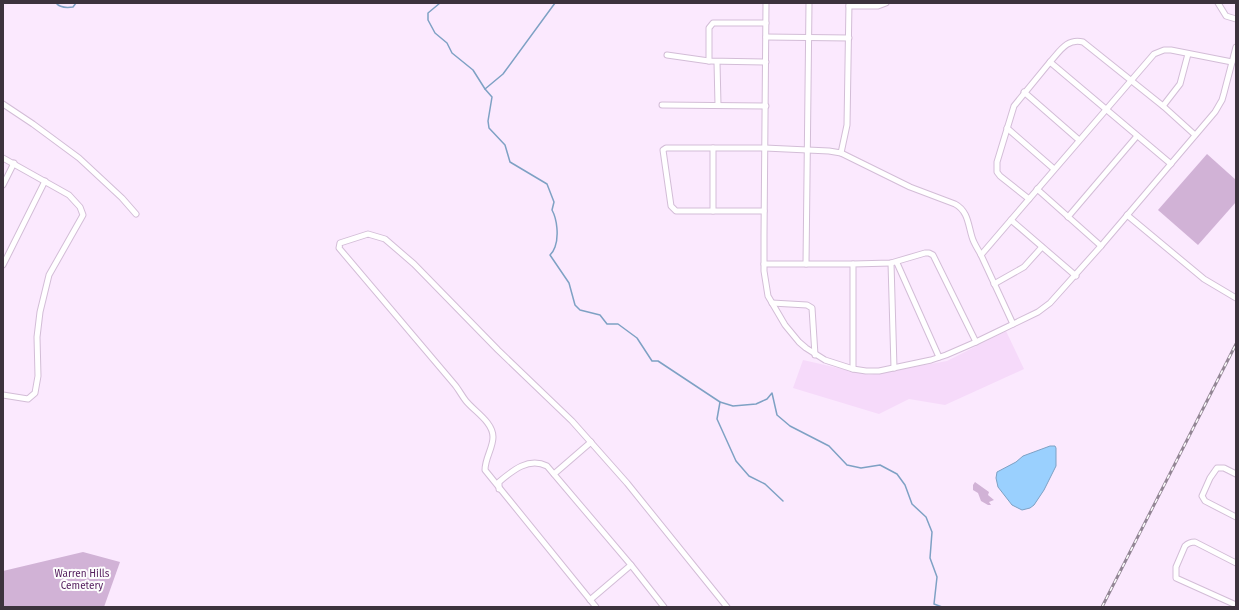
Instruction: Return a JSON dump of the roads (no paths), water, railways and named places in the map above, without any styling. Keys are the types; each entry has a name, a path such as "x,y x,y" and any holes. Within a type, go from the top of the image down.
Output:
{"street":[{"path":"766,3 764,211 764,264 766,288 778,314 792,335 815,355 835,364 853,369 873,371 894,368 939,357 976,342 1045,308 1076,276 1215,112 1222,100 1236,47"},
{"path":"806,264 809,3"},
{"path":"841,153 847,125 849,5 878,6 886,3"},
{"path":"1218,3 1226,16 1236,19"},
{"path":"709,61 709,28 713,23 766,23"},
{"path":"766,37 849,38"},
{"path":"1029,199 1002,178 998,172 997,162 1012,110 1024,92 1060,50 1073,41 1083,42 1163,106 1195,135"},
{"path":"980,255 1150,57 1158,51 1171,50 1232,62"},
{"path":"667,54 717,62 766,62"},
{"path":"1163,106 1180,84 1188,54"},
{"path":"717,62 718,105"},
{"path":"1050,62 1171,164"},
{"path":"1024,92 1079,140"},
{"path":"3,104 79,158 122,198 136,214"},
{"path":"662,105 766,106"},
{"path":"1007,128 1054,169"},
{"path":"1068,217 1137,136"},
{"path":"764,211 676,211 670,206 663,150 666,148 765,148 830,150 841,153 910,187 961,207 966,214 972,238 1013,324"},
{"path":"713,148 713,211"},
{"path":"3,158 69,195 80,207 83,215 49,275 44,293 37,337 38,376 35,393 28,399 3,395"},
{"path":"3,185 14,163"},
{"path":"3,265 45,181"},
{"path":"1037,189 1101,246"},
{"path":"1127,215 1204,279 1236,298"},
{"path":"1011,220 1076,276"},
{"path":"596,607 485,470 485,462 493,438 487,422 465,400 455,385 339,248 340,243 368,234 385,239 414,264 498,350 572,421 627,483 702,578 727,607"},
{"path":"994,284 1024,267 1042,247"},
{"path":"764,264 894,263 929,253 933,255 976,342"},
{"path":"894,263 939,357"},
{"path":"894,263 894,368"},
{"path":"853,264 853,369"},
{"path":"772,303 807,305 812,308 815,355"},
{"path":"554,474 591,442"},
{"path":"499,489 499,482 519,466 532,462 540,462 547,466 631,565 664,607"},
{"path":"1236,474 1224,468 1217,468 1210,478 1202,496 1205,501 1236,517"},
{"path":"1236,563 1194,542 1190,542 1185,546 1176,567 1176,578 1236,605"},
{"path":"590,600 631,565"}],"water":[{"path":"1050,446 1055,446 1056,448 1056,466 1044,490 1034,505 1030,508 1022,510 1012,505 998,487 996,478 997,472 1016,462 1023,456"}],"waterway":[{"path":"56,3 61,7 68,8 73,7 76,3"},
{"path":"440,3 428,13 428,20 435,33 447,43 452,53 473,70 492,97 488,121 489,128 505,145 510,162 547,184 554,202 552,210 557,228 555,247 550,255 569,283 575,305 580,310 600,315 607,324 618,324 637,338 652,361 658,361 720,402 733,406 756,404 767,399 772,393 777,415 790,426 829,446 847,465 861,468 880,465 897,474 905,485 912,504 926,517 932,532 930,558 937,577 934,604 942,607"},
{"path":"485,89 503,74 555,3"},
{"path":"720,402 717,419 736,461 749,476 765,484 783,501"}],"railway":[{"path":"1102,607 1236,344"}],"park label":[{"name":"Warren Hills Cemetery","path":"82,580"}]}
